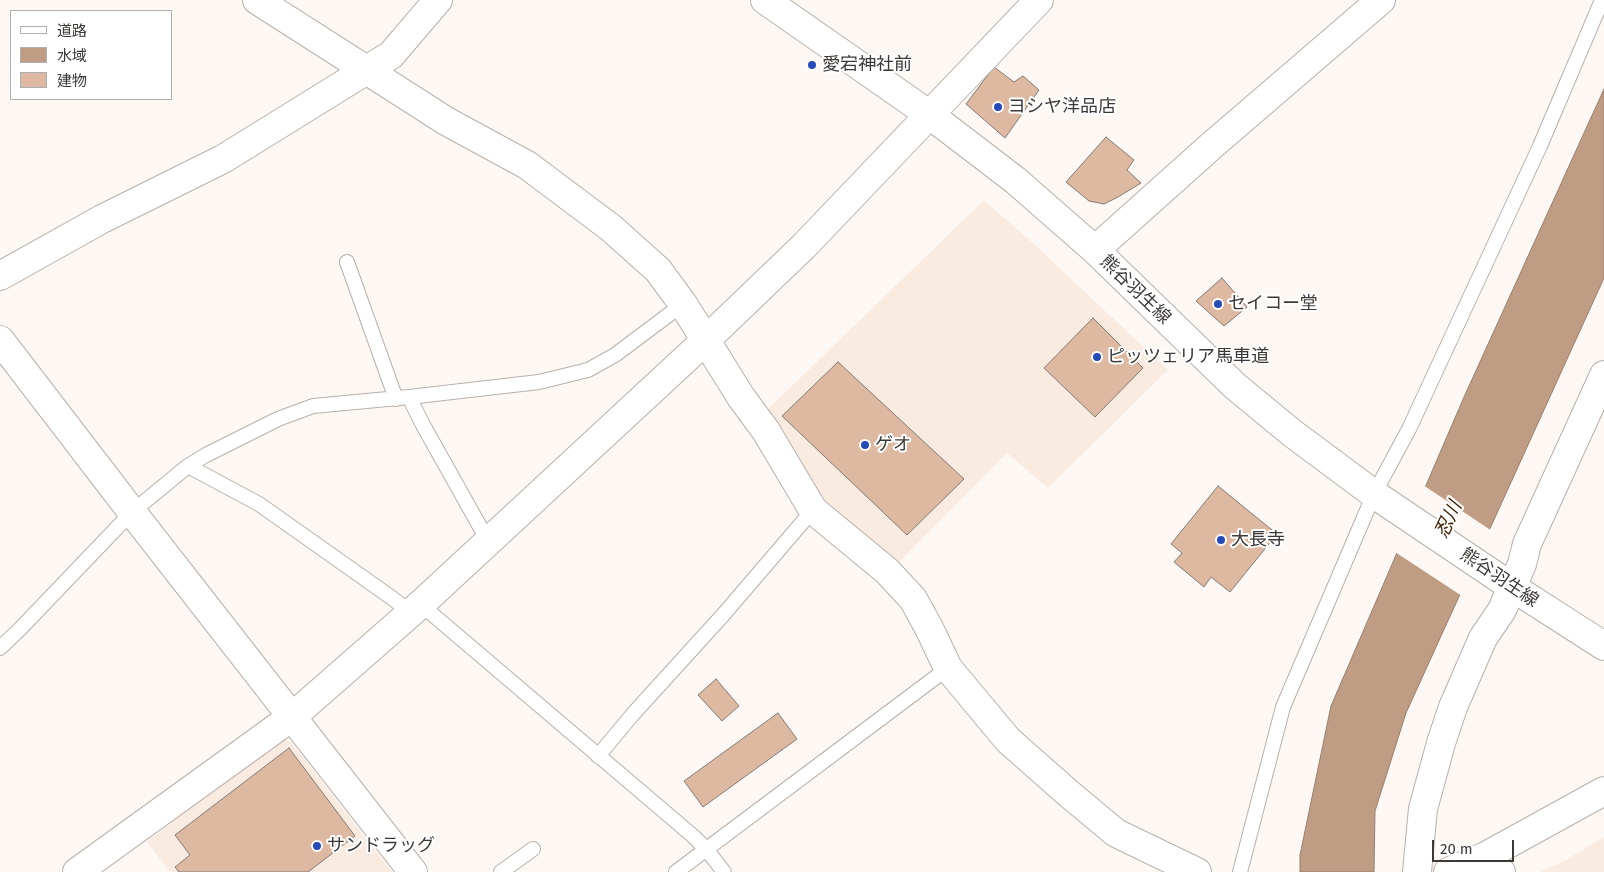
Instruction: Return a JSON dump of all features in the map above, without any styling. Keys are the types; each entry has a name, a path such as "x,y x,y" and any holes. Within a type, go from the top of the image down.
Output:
{"street":[{"path":"257,0 446,121 527,165 611,228 658,270 683,304 741,397 766,431 813,510 887,571 913,599 948,668 1008,740 1116,833 1197,872"},
{"path":"0,276 102,219 223,159 391,55 438,0"},
{"name":"熊谷羽生線","path":"765,0 930,115 1015,180 1095,250 1235,386 1292,433 1379,497 1604,646"},
{"path":"78,872 293,716 416,608 706,340 804,246 1039,0"},
{"path":"1095,250 1210,147 1381,0"},
{"path":"0,340 413,872"},
{"path":"1417,872 1423,809 1453,707 1482,638 1502,610 1505,582 1522,564 1527,544 1604,375"},
{"path":"1448,872 1493,864 1604,791"}],"lane":[{"path":"1240,872 1283,707 1536,155 1602,0"},
{"path":"347,262 403,398 423,425 488,540"},
{"path":"0,648 132,512 188,466 206,455 278,419 313,406 403,398 539,382 588,370 615,355 683,304"},
{"path":"188,466 259,504 392,598 432,614 706,849 724,872"},
{"path":"598,756 813,510"},
{"path":"676,872 948,668"},
{"path":"501,872 533,848"}],"shaded area":[{"path":"984,200 1034,244 1168,370 1048,488 1007,453 898,563 835,516 819,500 764,413"},
{"path":"279,739 291,742 392,872 170,872 147,842"},
{"path":"1604,837 1604,872 1540,872 1566,860"}],"water":[{"name":"忍川","path":"1604,89 1604,278 1406,713 1375,811 1374,872 1300,872 1300,855 1331,706 1464,397"}],"pier":[{"path":"1423,485 1492,531 1462,596 1395,552"}],"building":[{"path":"994,67 1014,82 1023,76 1039,90 1005,138 966,104"},
{"path":"1106,137 1134,160 1127,170 1141,183 1104,204 1089,201 1066,182"},
{"path":"1222,278 1247,307 1224,326 1196,301"},
{"path":"1093,318 1143,368 1095,417 1044,368"},
{"path":"838,362 964,479 907,535 782,416"},
{"path":"1218,486 1277,534 1230,592 1211,577 1204,587 1174,562 1182,553 1171,544"},
{"path":"716,679 739,706 722,721 698,695"},
{"path":"778,713 797,739 703,807 684,781"},
{"path":"289,748 355,836 308,872 179,872 175,867 190,855 175,835"}],"place":[{"name":"愛宕神社前","path":"812,65"},
{"name":"ヨシヤ洋品店","path":"998,107"},
{"name":"セイコー堂","path":"1218,304"},
{"name":"ピッツェリア馬車道","path":"1097,357"},
{"name":"ゲオ","path":"865,445"},
{"name":"大長寺","path":"1221,540"},
{"name":"サンドラッグ","path":"317,846"}]}
